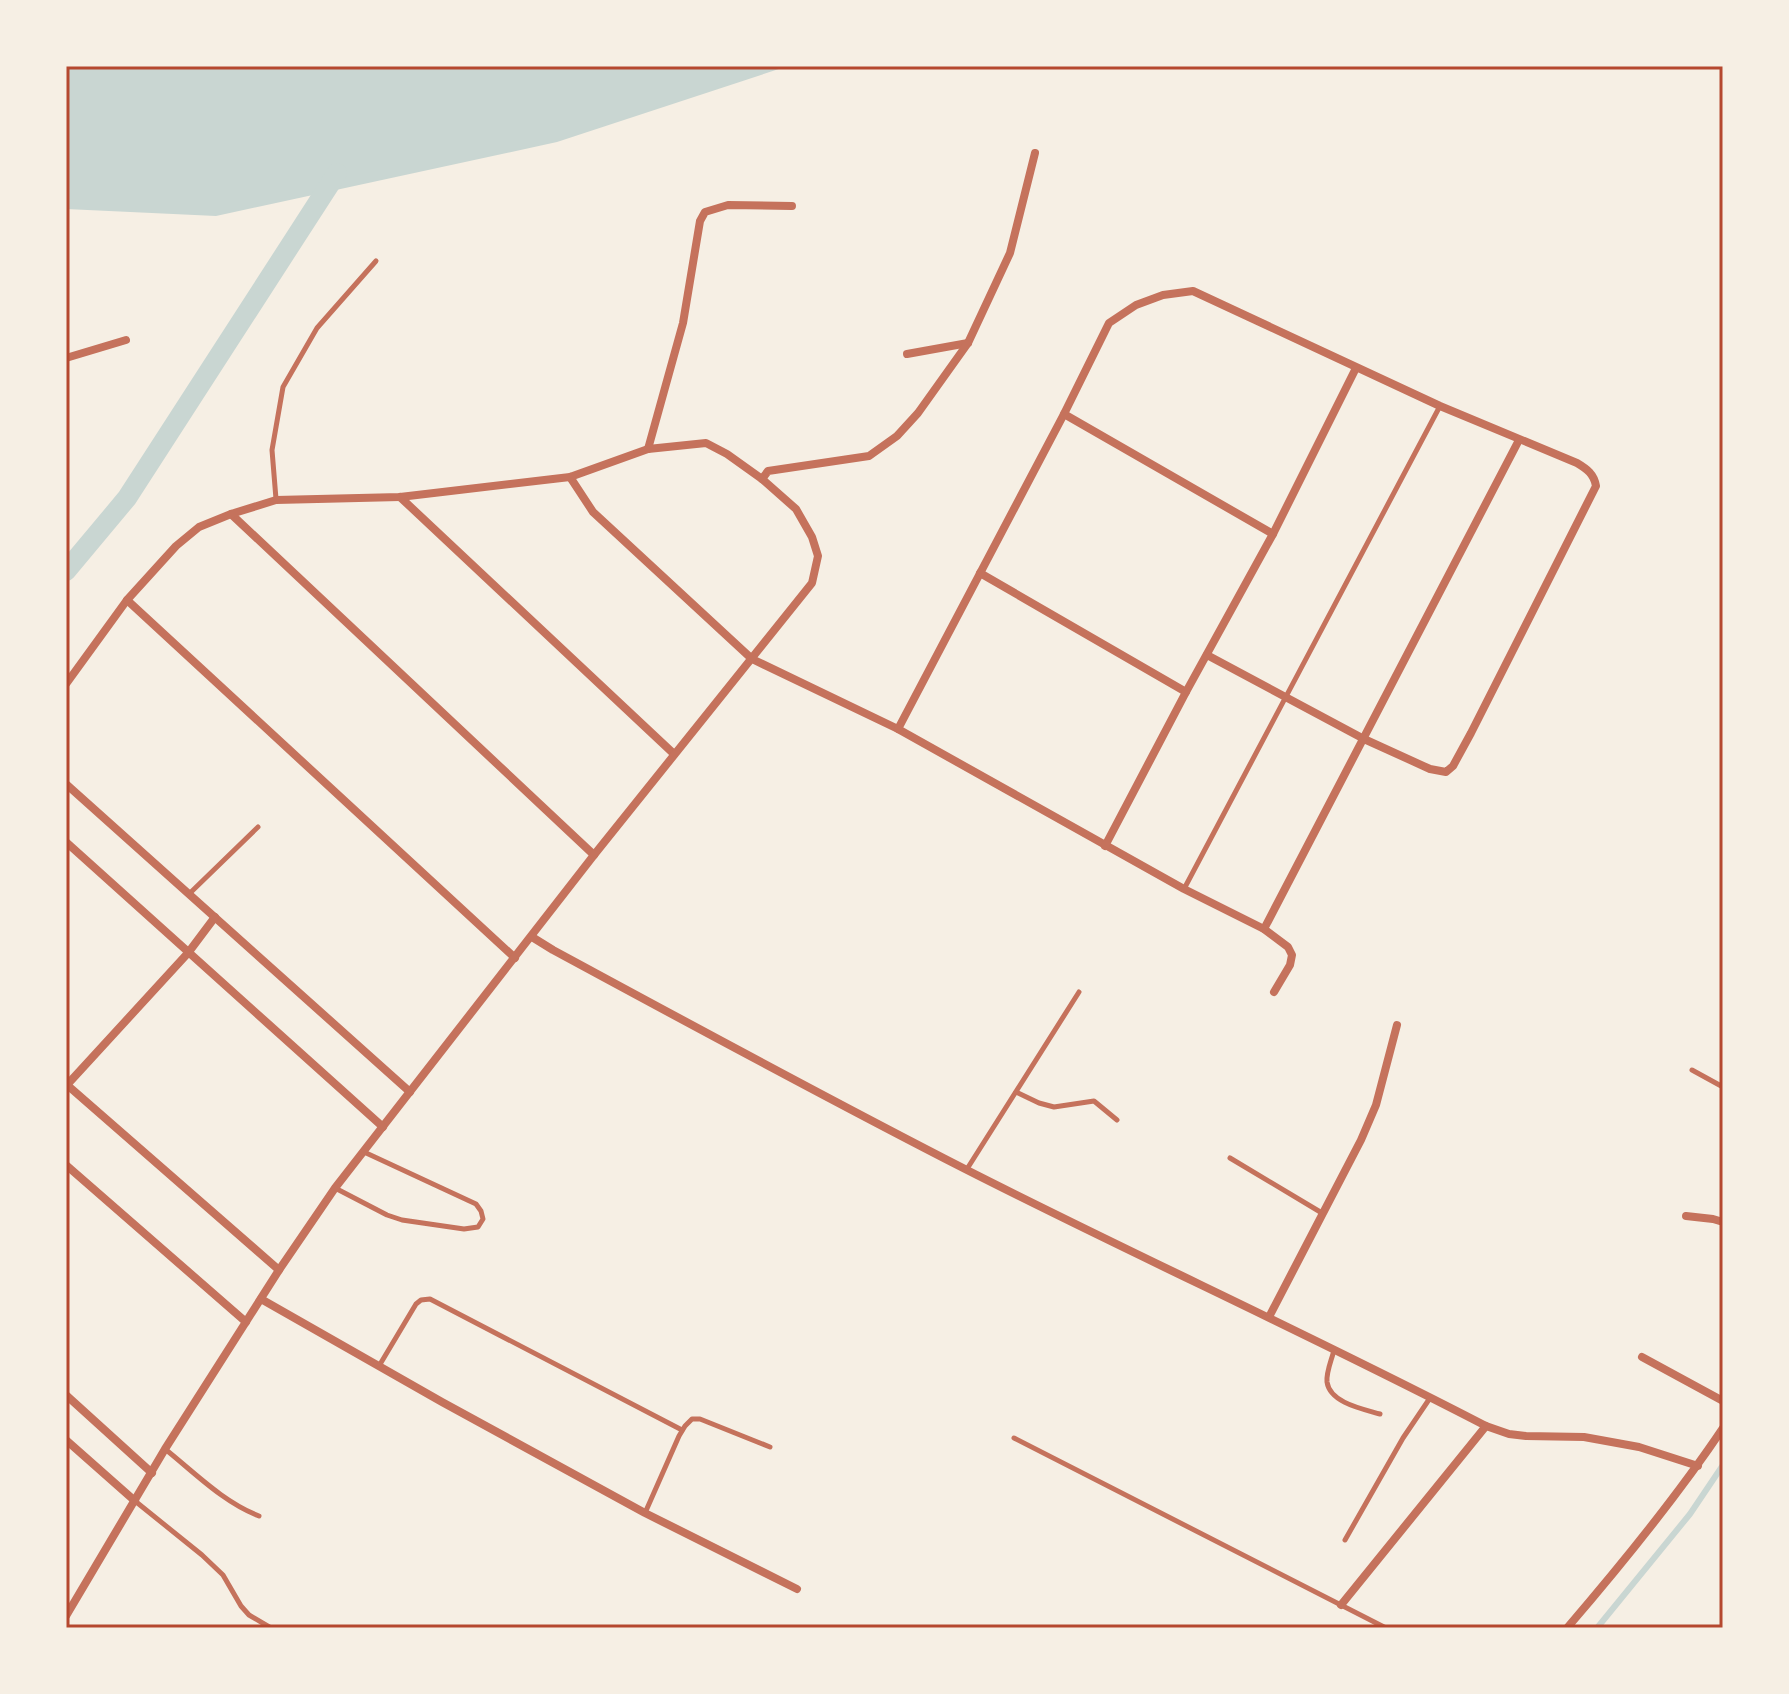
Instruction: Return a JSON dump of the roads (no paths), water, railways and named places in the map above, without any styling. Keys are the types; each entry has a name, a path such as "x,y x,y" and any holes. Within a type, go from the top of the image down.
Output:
{"street":[{"path":"762,479 768,471 869,456 897,436 918,413 968,343 1010,253 1035,153"},
{"path":"648,449 683,323 700,221 705,212 728,205 792,206"},
{"path":"898,729 1109,323 1136,305 1163,295 1193,291 1440,406 1577,463 1594,477 1596,486 1453,766 1446,772 1430,769 1364,739 1207,655"},
{"path":"66,358 126,340"},
{"path":"907,354 968,343"},
{"path":"1105,846 1273,534 1356,368"},
{"path":"1064,414 1273,534"},
{"path":"1264,929 1519,440"},
{"path":"66,684 127,600 176,546 199,527 276,500 400,497 570,477 648,449 706,443 762,479 796,509 812,537 818,556 812,583 594,855 335,1188 165,1449 66,1616"},
{"path":"570,477 593,512 752,659 898,729 1105,846 1264,929 1288,947 1292,955 1290,965 1274,992"},
{"path":"400,497 674,754"},
{"path":"231,514 594,855"},
{"path":"980,573 1186,692"},
{"path":"127,600 515,958"},
{"path":"66,784 410,1092"},
{"path":"66,842 383,1127"},
{"path":"215,917 188,953 66,1085 279,1270"},
{"path":"532,937 757,1060 967,1169 1486,1426 1509,1434 1584,1437 1639,1447 1698,1466"},
{"path":"1269,1317 1361,1140 1376,1105 1397,1025"},
{"path":"66,1165 246,1322"},
{"path":"1686,1216 1723,1222"},
{"path":"261,1299 645,1513 797,1589"},
{"path":"1642,1357 1723,1401"},
{"path":"66,1395 152,1473"},
{"path":"1341,1605 1486,1426"},
{"path":"1567,1628 1624,1561 1698,1466 1723,1428"},
{"path":"68,1445 135,1501"}],"lane":[{"path":"276,500 272,450 283,387 317,328 376,261"},
{"path":"1184,889 1440,406"},
{"path":"189,894 258,827"},
{"path":"967,1169 1079,992"},
{"path":"1692,1070 1723,1087"},
{"path":"1016,1092 1054,1107 1094,1101 1117,1120"},
{"path":"335,1188 402,1220 464,1229 478,1227 483,1219 476,1204 364,1152"},
{"path":"1230,1158 1322,1213"},
{"path":"379,1366 416,1304 430,1299 682,1430"},
{"path":"1334,1350 1327,1380 1329,1387 1341,1402 1380,1414"},
{"path":"1345,1540 1403,1438 1431,1397"},
{"path":"645,1513 682,1430 692,1419 700,1419 770,1447"},
{"path":"1014,1438 1386,1628"},
{"path":"165,1449 228,1500 259,1516"},
{"path":"135,1501 202,1555 223,1575 249,1615 271,1628"}],"waterway":[{"path":"66,571 127,498 337,173"},
{"path":"1597,1628 1690,1514 1723,1465"}]}
